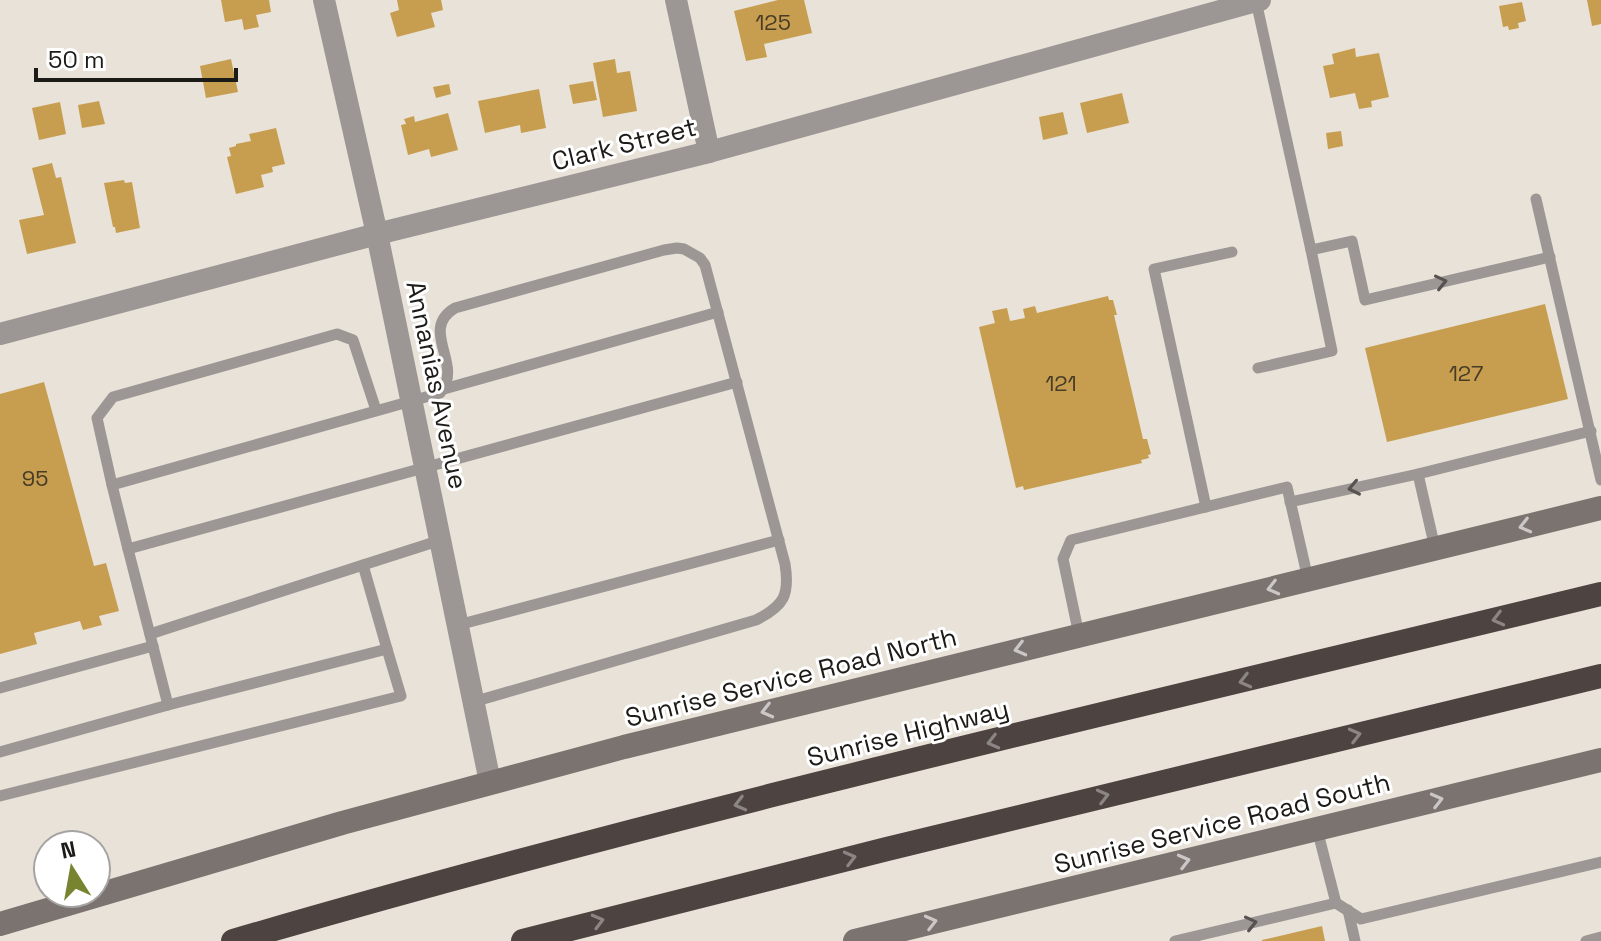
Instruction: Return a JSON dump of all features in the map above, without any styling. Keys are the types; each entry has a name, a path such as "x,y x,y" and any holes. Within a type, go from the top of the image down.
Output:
{"highway":[{"name":"Sunrise Highway","path":"233,941 675,820 1601,594"},
{"path":"523,941 887,849 1601,676"}],"main road":[{"name":"Sunrise Service Road North","path":"0,924 490,782 755,714 1601,508"},
{"name":"Sunrise Service Road South","path":"855,941 883,938 1601,760"}],"street":[{"name":"Annanias Avenue","path":"324,0 377,234 490,782"},
{"path":"676,0 709,152"},
{"name":"Clark Street","path":"0,334 377,234 709,152 1258,1"}],"lane":[{"path":"1258,1 1332,351 1258,368"},
{"path":"1536,199 1601,480"},
{"path":"1311,250 1352,241 1365,300 1550,257"},
{"path":"444,389 449,372 440,323 455,308 677,248 692,252 705,265 785,564 787,589 777,606 763,616 473,702"},
{"path":"1206,507 1154,269 1232,252"},
{"path":"112,485 718,312"},
{"path":"168,705 97,418 113,397 337,334 353,340 376,410"},
{"path":"128,549 737,382"},
{"path":"1290,502 1591,431"},
{"path":"1418,474 1435,548"},
{"path":"1079,635 1063,559 1071,540 1287,487 1308,579"},
{"path":"0,688 151,640 441,540"},
{"path":"458,625 779,540"},
{"path":"0,796 401,696 363,565"},
{"path":"0,752 387,649"},
{"path":"1317,829 1336,903"},
{"path":"1175,941 1336,903 1361,919 1601,862"},
{"path":"1348,910 1355,941"},
{"path":"1586,941 1601,937"}],"building":[{"path":"221,0 269,0 271,12 256,15 259,27 244,30 242,19 225,22"},
{"path":"397,0 441,0 443,10 431,13 435,27 397,37 390,13 399,10"},
{"path":"778,0 804,0 812,33 764,44 767,57 746,61 734,11"},
{"path":"1587,0 1601,0 1601,24 1592,26"},
{"path":"1522,2 1526,21 1518,23 1519,28 1509,30 1508,26 1503,27 1499,6"},
{"path":"1355,48 1356,57 1379,53 1389,97 1371,101 1372,107 1359,109 1355,93 1330,98 1323,66 1334,64 1332,54"},
{"path":"231,59 238,92 206,98 200,66"},
{"path":"615,59 617,73 630,71 637,111 603,117 593,63"},
{"path":"593,81 597,100 573,104 569,85"},
{"path":"449,84 451,94 436,98 433,87"},
{"path":"539,89 546,128 521,133 520,125 485,133 478,101"},
{"path":"1122,93 1129,123 1087,133 1080,103"},
{"path":"99,101 105,124 82,128 78,105"},
{"path":"60,102 66,134 39,140 32,108"},
{"path":"1063,112 1068,134 1043,140 1039,117"},
{"path":"448,113 458,150 431,157 429,149 408,155 401,125 406,124 404,119 414,116 415,122"},
{"path":"276,128 285,164 272,167 273,172 261,175 264,187 236,194 227,157 231,156 229,148 251,141 249,134"},
{"path":"1341,131 1343,146 1328,149 1326,133"},
{"path":"52,163 56,178 61,177 76,243 27,254 19,220 44,215 32,168"},
{"path":"124,180 125,183 132,182 140,228 116,233 104,183"},
{"path":"1108,296 1109,300 1113,300 1117,315 1114,315 1143,439 1147,439 1151,454 1149,458 1141,460 1142,463 1024,490 1023,486 1016,488 979,327 995,323 992,311 1007,308 1010,321 1025,318 1023,309 1035,306 1037,313"},
{"path":"1545,304 1568,399 1387,442 1365,348"},
{"path":"44,382 94,566 106,563 119,611 99,616 102,625 83,630 80,621 34,633 37,644 0,654 0,394"},
{"path":"1322,926 1325,941 1262,941 1262,940"}]}
